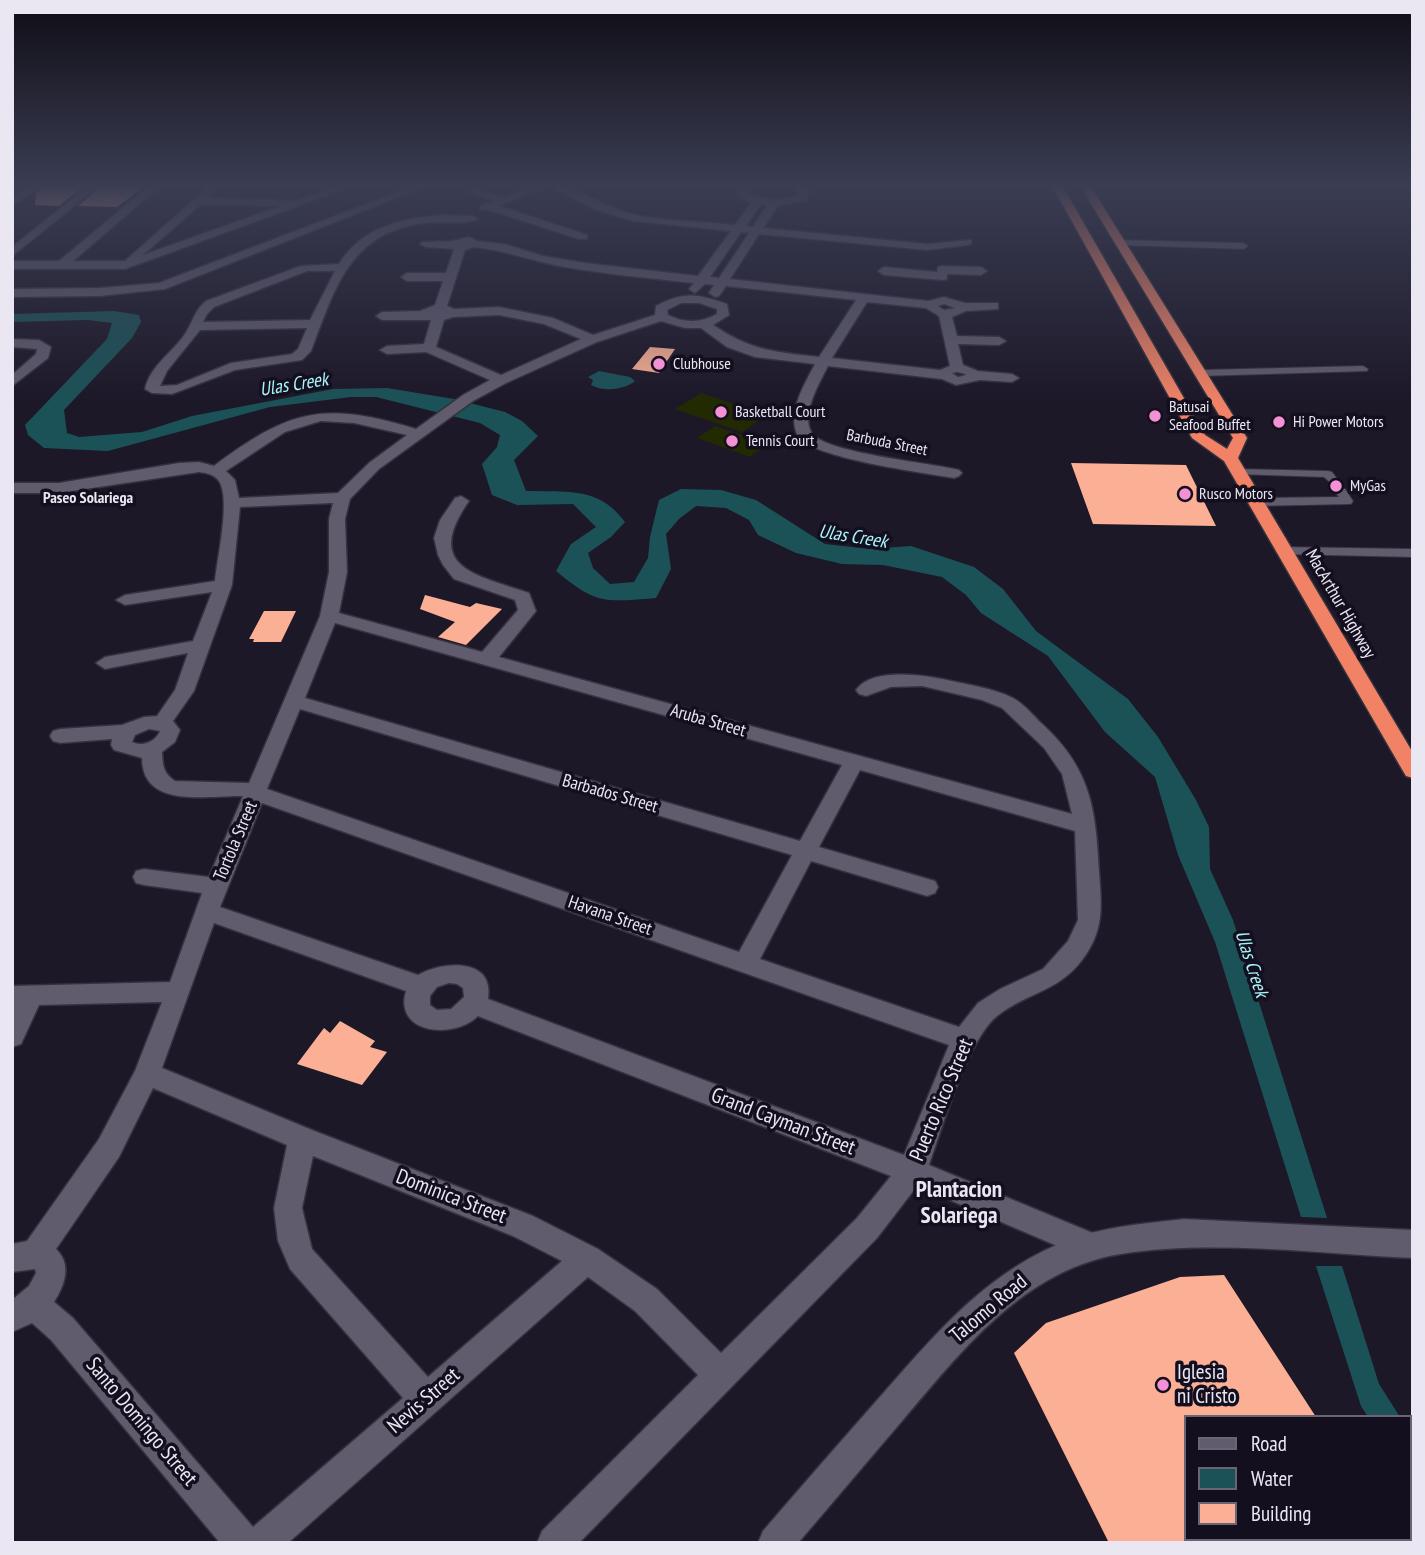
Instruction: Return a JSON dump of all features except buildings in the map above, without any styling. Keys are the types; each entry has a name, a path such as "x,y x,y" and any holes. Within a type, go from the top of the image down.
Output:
{"highway":[{"name":"MacArthur Highway","path":"1099,260 1199,438 1234,465 1413,771"},
{"path":"1131,260 1240,438 1234,465"}],"street":[{"path":"62,265 68,260"},
{"path":"100,292 131,260"},
{"path":"12,265 125,265 141,260"},
{"path":"12,293 143,290 168,285 233,260"},
{"path":"344,267 305,268 249,288 203,309 198,314 196,326 155,377 152,389 176,388 222,369 243,364 297,357 304,351 348,260"},
{"path":"429,348 457,260"},
{"path":"645,260 701,280 939,306 952,302 962,307 994,306"},
{"path":"688,298 716,260"},
{"path":"710,300 737,260"},
{"path":"938,260 943,273 939,306 951,340 951,372"},
{"path":"884,271 981,271"},
{"path":"407,278 450,277"},
{"path":"777,306 787,289"},
{"name":"Barbuda Street","path":"864,297 823,363 801,412 805,436 816,444 839,452 954,473"},
{"path":"232,503 342,498 374,466 468,398 501,380 592,339 662,317 674,323 703,324 723,315 723,307 710,300 688,298 664,305 660,309 662,317"},
{"path":"382,316 499,311 530,316 592,339"},
{"path":"196,326 315,324"},
{"path":"703,324 746,351 823,363 951,372 962,382 972,380 975,375 1012,378"},
{"path":"951,340 999,341"},
{"path":"12,343 39,344 44,347 43,355 12,382"},
{"path":"387,350 429,348 445,359 501,380"},
{"path":"217,471 270,434 292,423 317,418 371,422 418,434"},
{"path":"12,488 58,488 199,467 217,471 227,480 232,503 223,585 203,645 178,702 162,723"},
{"name":"Tortola Street","path":"24,1256 109,1147 147,1073 179,992 206,911 329,617 338,572 337,519 342,498"},
{"path":"461,501 442,529 441,539 453,566 460,575 523,597 527,604 527,611 485,660"},
{"path":"125,600 223,585"},
{"name":"Aruba Street","path":"329,617 1086,826"},
{"path":"105,663 203,645"},
{"name":"Puerto Rico Street","path":"554,1543 867,1228 912,1171 964,1040 987,1010 1009,996 1052,976 1078,947 1090,920 1086,826 1072,773 1051,743 1009,704 988,695 922,680 888,681 866,690"},
{"name":"Barbados Street","path":"294,701 927,887"},
{"path":"60,736 127,731 140,724 162,723 170,730 169,735 152,749 137,752 125,749 121,741 127,731"},
{"name":"Havana Street","path":"152,749 150,767 155,778 174,789 220,788 257,793 964,1040"},
{"path":"745,963 854,762"},
{"path":"144,877 216,886"},
{"path":"206,911 422,986"},
{"path":"458,973 474,982 477,990 474,1004 459,1018 438,1021 424,1017 416,1002 422,986 438,975 458,973"},
{"path":"12,1036 22,995 179,992"},
{"name":"Grand Cayman Street","path":"474,1004 912,1171 1090,1246"},
{"name":"Dominica Street","path":"147,1073 302,1139 523,1226 587,1259 646,1300 721,1376"},
{"path":"302,1139 288,1209 293,1241 301,1259 426,1399"},
{"name":"Talomo Road","path":"775,1543 953,1337 1000,1294 1030,1274 1090,1246 1146,1236 1184,1233 1413,1244"},
{"path":"23,1311 44,1295 52,1273 50,1264 44,1258 24,1256"},
{"name":"Nevis Street","path":"261,1543 587,1259"},
{"name":"Santo Domingo Street","path":"23,1311 62,1329 243,1543"}],"lane":[{"path":"1201,373 1363,369"},
{"path":"1234,465 1328,474 1332,480"},
{"path":"1256,502 1347,501 1341,492"},
{"path":"1285,551 1413,553"}],"shaded area":[{"name":"Basketball Court","path":"701,393 767,415 742,432 675,409"},
{"name":"Tennis Court","path":"715,426 768,444 750,457 697,438"}],"water":[{"path":"114,311 139,315 141,322 132,338 64,410 67,433 79,437 142,432 192,416 333,389 387,388 454,399 505,412 522,421 538,436 514,460 526,491 581,493 604,502 625,522 611,537 588,553 593,568 610,584 634,582 648,558 659,500 681,489 721,490 756,500 825,544 870,549 911,546 974,567 1003,589 1036,631 1128,699 1158,737 1196,800 1209,827 1210,869 1233,920 1327,1218 1301,1217 1215,942 1178,855 1155,777 1105,732 1048,656 981,613 966,595 942,577 883,565 842,564 796,553 758,535 749,520 726,508 696,506 666,534 671,569 656,598 612,600 592,596 556,571 571,544 596,527 573,504 517,505 492,495 482,464 497,447 500,435 480,423 376,397 351,397 270,407 108,451 44,448 28,435 25,425 107,339 112,323 88,320 12,322 12,314"},
{"path":"599,371 630,377 635,381 619,388 596,387 591,385 593,380 588,377"},
{"path":"1316,1266 1342,1266 1379,1384 1399,1415 1367,1415 1361,1406"}],"place":[{"name":"Clubhouse","path":"659,364"},
{"name":"Basketball Court","path":"721,412"},
{"name":"Batusai Seafood Buffet","path":"1155,416"},
{"name":"Hi Power Motors","path":"1279,422"},
{"name":"Tennis Court","path":"732,441"},
{"name":"MyGas","path":"1336,486"},
{"name":"Rusco Motors","path":"1185,494"},
{"name":"Iglesia ni Cristo","path":"1163,1385"}],"district":[{"name":"Paseo Solariega","path":"88,498"},
{"name":"Plantacion Solariega","path":"959,1203"}],"water label":[{"name":"Ulas Creek","path":"294,385"},
{"name":"Ulas Creek","path":"853,537"},
{"name":"Ulas Creek","path":"1251,964"}]}
